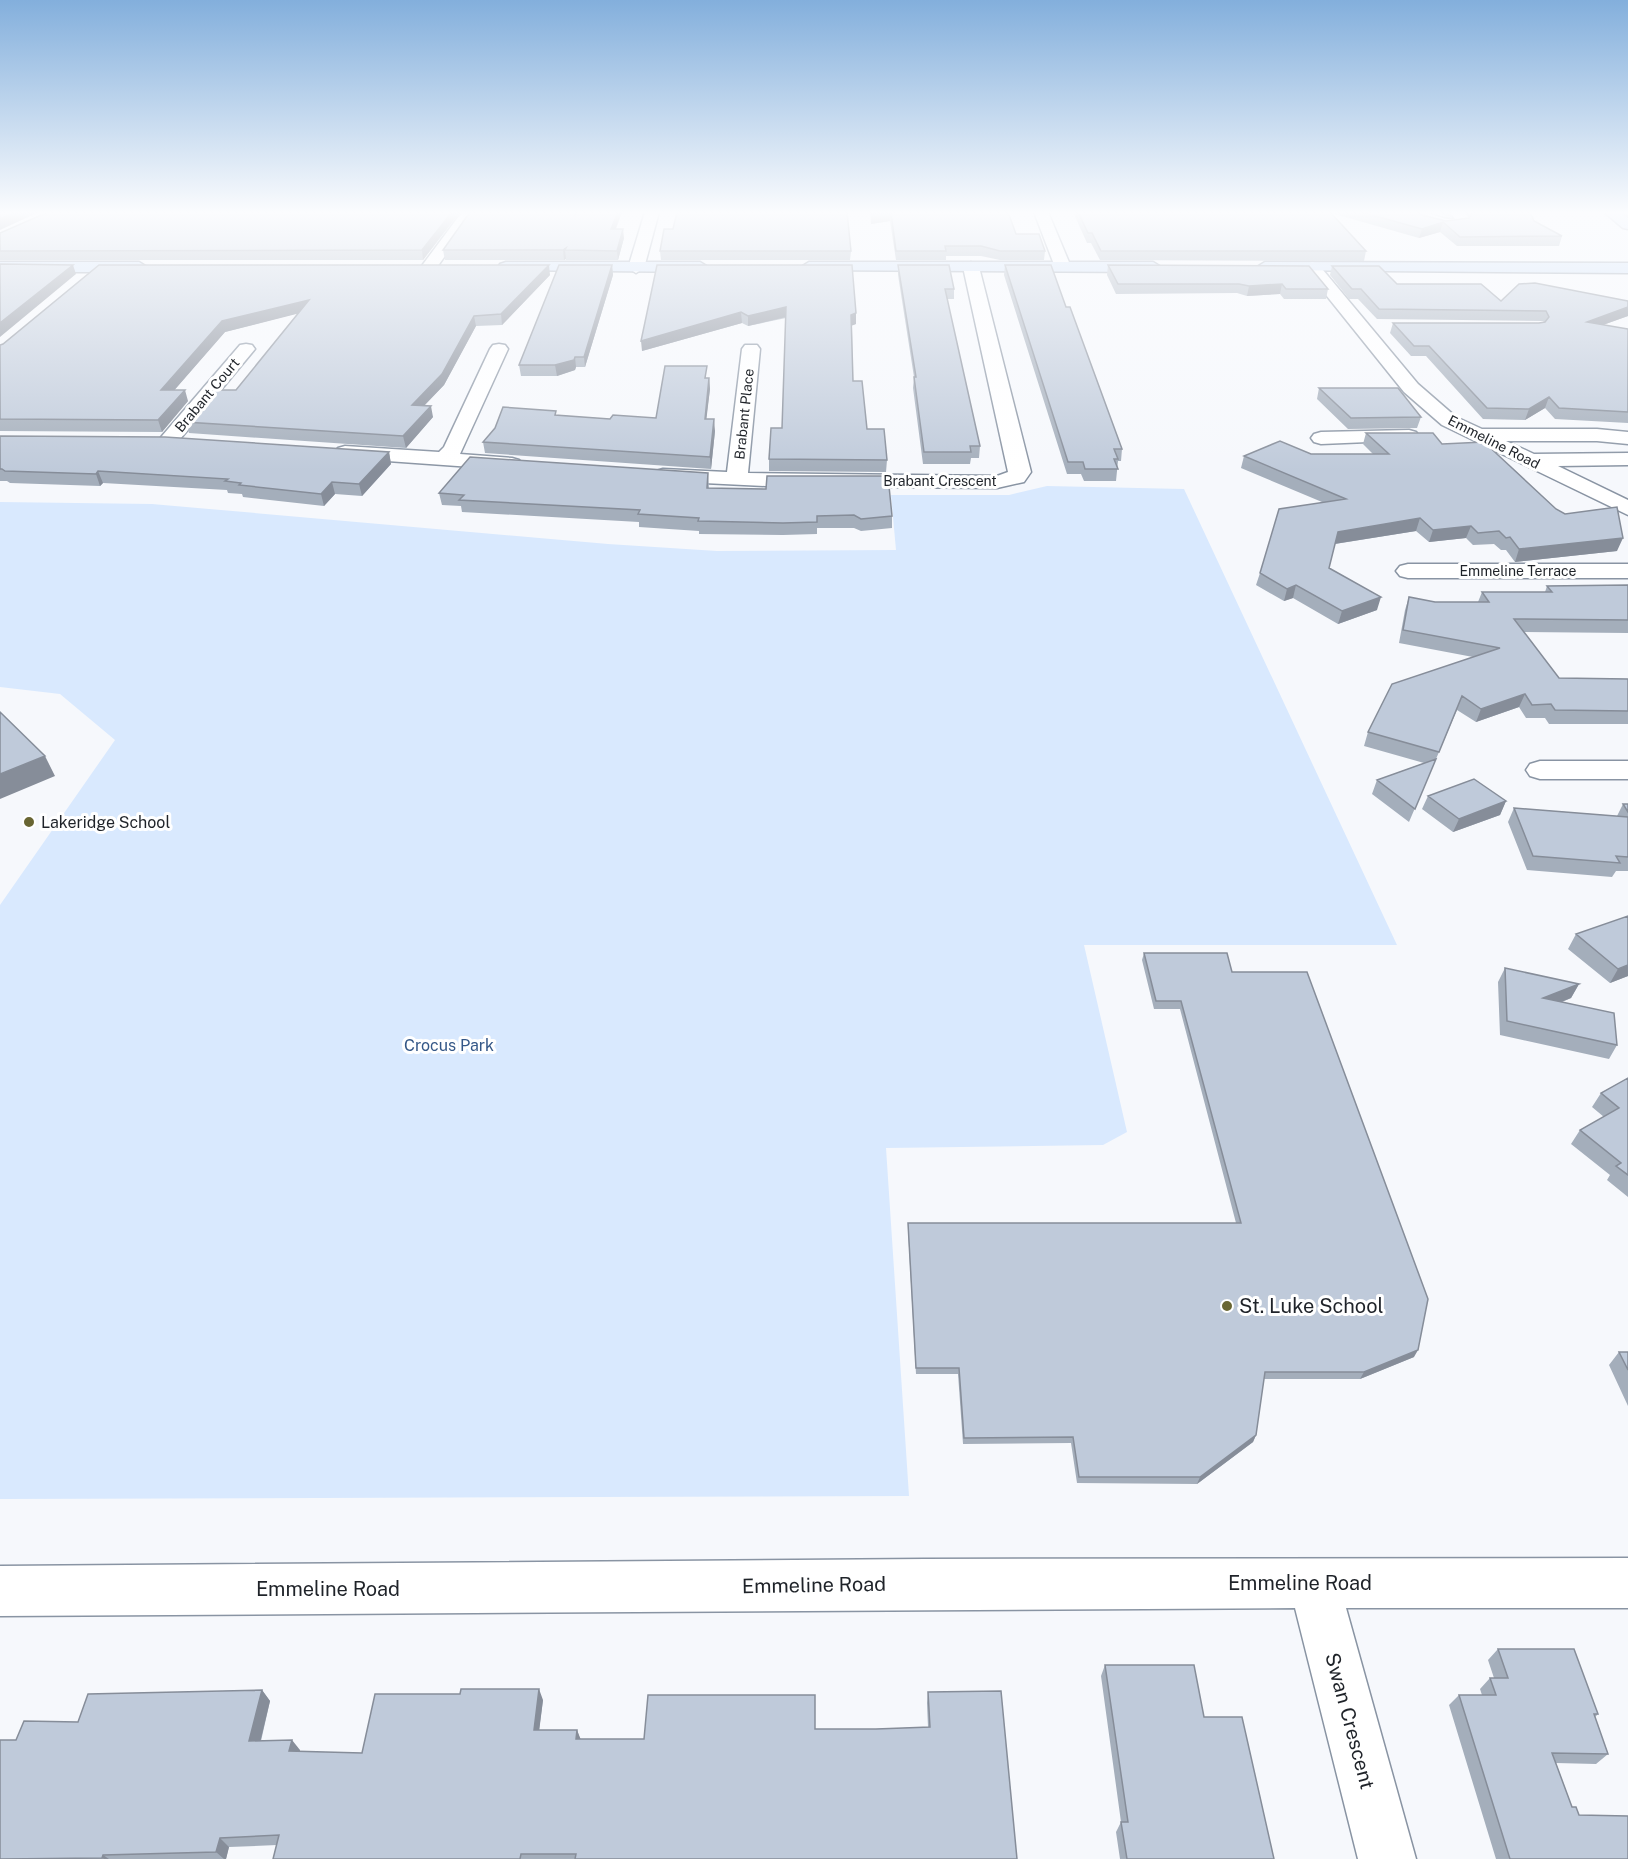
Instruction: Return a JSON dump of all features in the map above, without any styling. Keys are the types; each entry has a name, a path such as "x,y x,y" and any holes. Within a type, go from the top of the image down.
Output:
{"street":[{"name":"Brabant Crescent","path":"640,473 737,479 997,482 1016,477 1020,472 979,299"},
{"name":"Emmeline Road","path":"1337,299 1411,388 1449,421 1628,508"},
{"path":"1359,326 1382,326"},
{"name":"Brabant Court","path":"192,442 161,440 246,349"},
{"path":"443,460 453,449 499,349"},
{"name":"Brabant Place","path":"737,479 751,349"},
{"path":"1321,438 1477,435 1597,435 1628,438"},
{"path":"322,451 537,466"},
{"path":"1527,460 1628,459"},
{"name":"Emmeline Terrace","path":"1408,571 1628,571"},
{"path":"1540,770 1628,770"},
{"name":"Emmeline Road","path":"0,1591 948,1584 1628,1583"},
{"name":"Swan Crescent","path":"1314,1584 1387,1859"}],"green space":[{"name":"Crocus Park","path":"1047,486 1184,489 1397,945 1084,945 1127,1132 1103,1145 886,1148 909,1496 0,1499 0,905 115,740 60,694 0,687 0,502 152,504 608,544 717,551 896,550 891,495 1009,495"}],"building":[{"path":"0,299 31,299 0,323"},
{"path":"58,299 516,299 501,314 474,316 442,374 412,405 431,406 403,436 185,422 211,390 236,390 309,300 222,321 161,390 185,390 158,420 0,419 0,345"},
{"path":"545,299 602,299 584,357 575,357 574,360 555,365 519,365"},
{"path":"650,299 855,299 856,313 851,315 853,381 862,381 867,429 884,429 887,460 769,459 771,428 782,428 786,307 748,316 741,312 641,341"},
{"path":"903,299 947,299 980,446 970,446 971,452 924,452 914,377 916,377"},
{"path":"1016,299 1063,299 1066,307 1070,307 1122,449 1114,449 1118,459 1114,459 1118,469 1085,469 1083,462 1068,462"},
{"path":"1370,299 1498,299 1501,301 1503,299 1616,299 1628,301 1628,307 1587,322 1628,329 1628,412 1559,408 1549,397 1529,409 1487,408 1429,346 1414,346 1393,323 1539,323 1545,322 1549,317 1546,311 1379,309"},
{"path":"665,366 707,366 705,378 709,378 705,419 714,419 710,457 483,442 495,428 503,407 556,411 555,415 610,419 613,415 656,418"},
{"path":"1319,388 1398,388 1421,417 1351,418"},
{"path":"1366,433 1433,433 1442,444 1484,442 1556,509 1565,514 1617,507 1623,538 1519,549 1510,537 1506,538 1499,531 1478,533 1471,526 1433,530 1420,518 1338,532 1329,568 1381,597 1342,611 1296,585 1287,589 1260,573 1279,509 1346,499 1244,456 1280,441 1311,454 1389,454"},
{"path":"0,436 165,437 389,452 359,484 332,482 321,494 239,485 241,483 225,481 228,479 98,471 96,474 5,471 0,469"},
{"path":"470,457 708,473 707,488 766,489 767,476 888,476 892,516 861,519 854,515 817,516 817,522 783,523 698,521 699,518 638,514 640,510 459,500 464,495 439,493"},
{"path":"1628,585 1628,620 1514,619 1559,678 1628,679 1628,711 1555,710 1551,704 1532,705 1525,694 1481,709 1462,696 1439,752 1368,732 1392,684 1500,648 1403,630 1409,597 1435,602 1489,602 1482,592 1552,592 1547,586"},
{"path":"0,712 45,756 0,774"},
{"path":"1436,759 1415,809 1377,780"},
{"path":"1474,779 1506,801 1459,819 1428,796"},
{"path":"1514,808 1628,817 1628,857 1616,856 1620,863 1533,856"},
{"path":"1628,916 1628,965 1618,969 1576,934"},
{"name":"St. Luke School","path":"1144,953 1227,953 1232,972 1307,972 1428,1299 1418,1350 1364,1372 1265,1372 1256,1435 1200,1477 1079,1477 1073,1437 964,1438 959,1368 916,1368 908,1223 1241,1223 1181,1001 1156,1001"},
{"path":"1505,968 1579,984 1543,998 1614,1013 1617,1045 1507,1021"},
{"path":"1628,1078 1628,1175 1616,1166 1621,1163 1580,1130 1619,1108 1601,1093"},
{"path":"1619,1352 1628,1352 1628,1370"},
{"path":"1498,1649 1574,1649 1598,1714 1594,1714 1608,1754 1552,1753 1572,1807 1576,1807 1579,1815 1628,1816 1628,1859 1510,1859 1459,1695 1496,1695 1490,1678 1508,1678"},
{"path":"1105,1665 1194,1665 1204,1717 1242,1717 1274,1859 1127,1859 1121,1822 1128,1822"},
{"path":"461,1689 539,1689 534,1730 577,1730 576,1739 644,1739 648,1695 815,1695 815,1729 876,1729 930,1727 928,1692 1001,1691 1017,1859 575,1859 576,1854 521,1854 520,1859 273,1859 279,1835 220,1838 216,1852 103,1855 102,1858 0,1859 0,1740 16,1740 24,1721 78,1722 88,1694 262,1690 249,1741 292,1740 289,1751 362,1753 375,1694 460,1694"}],"place":[{"name":"Lakeridge School","path":"29,822"},
{"name":"St. Luke School","path":"1227,1306"}]}
